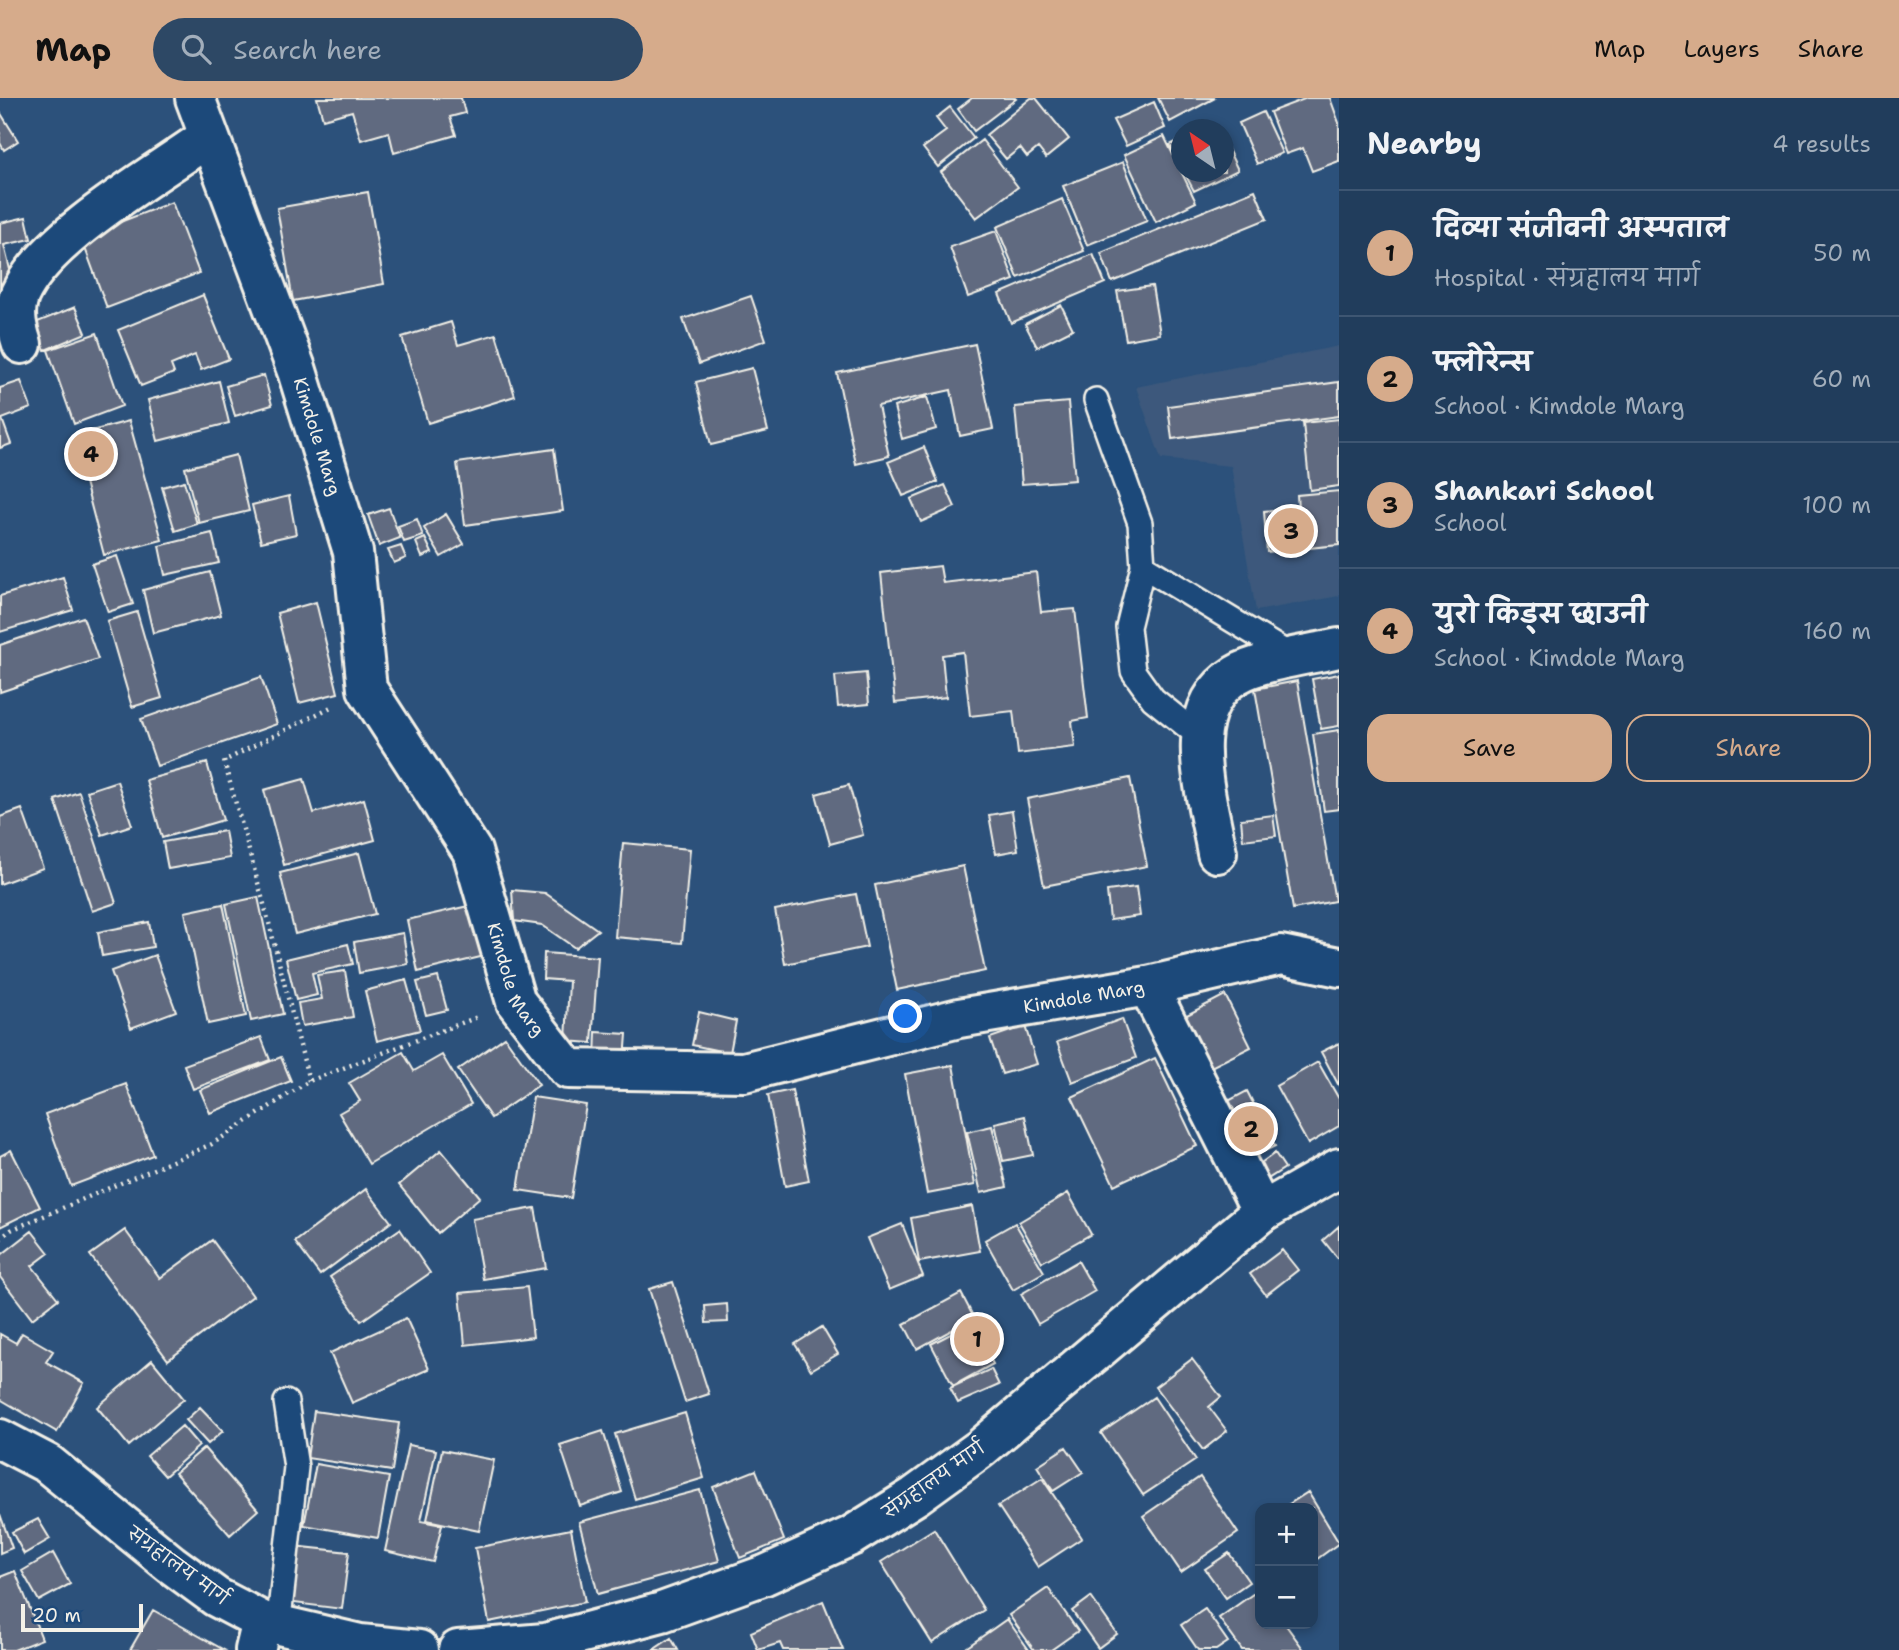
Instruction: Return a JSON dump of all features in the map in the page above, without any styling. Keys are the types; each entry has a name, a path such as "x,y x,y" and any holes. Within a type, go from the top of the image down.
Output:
{"street":[{"name":"Kimdole Marg","path":"195,98 297,371 353,552 367,689 472,851 516,1002 568,1069 744,1072 959,1018 1148,986 1262,1212"},
{"path":"22,344 15,320 22,289 55,245 208,137"},
{"path":"1217,853 1199,736 1208,701 1236,675 1293,657 1339,648"},
{"path":"1148,986 1281,955 1339,967"},
{"name":"संग्रहालय मार्ग","path":"458,1650 545,1646 662,1612 752,1580 851,1536 915,1496 980,1450 1262,1212 1339,1168"},
{"name":"संग्रहालय मार्ग","path":"0,1439 48,1464 170,1564 265,1633 419,1650"}],"lane":[{"path":"1096,400 1140,523 1143,566 1128,627 1132,671 1153,699 1199,736"},
{"path":"1143,566 1293,657"},
{"path":"265,1633 296,1467 286,1402"}],"path":[{"path":"309,1081 224,761 367,689"},
{"path":"0,1238 11,1230 212,1144 309,1081 516,1002"}],"shaded area":[{"path":"1339,346 1339,596 1256,611 1231,466 1161,459 1136,387"}],"building":[{"path":"317,98 461,98 465,113 450,117 456,135 394,153 389,132 361,140 352,111 323,119"},
{"path":"972,98 1016,99 974,131 958,109"},
{"path":"1031,98 1036,98 1069,139 1046,158 1038,148 1027,157 1020,148 1006,159 986,135"},
{"path":"1158,98 1215,98 1171,119 1170,122"},
{"path":"1307,98 1330,98 1339,123 1339,161 1312,171 1303,148 1286,154 1270,112"},
{"path":"1154,102 1165,128 1126,146 1113,120"},
{"path":"950,107 974,138 938,167 923,148 946,131 936,118"},
{"path":"0,112 18,141 4,150 0,143"},
{"path":"1263,112 1282,153 1257,164 1239,123"},
{"path":"1164,136 1171,150 1171,182 1186,182 1196,202 1156,222 1124,155"},
{"path":"982,140 1018,187 976,218 941,172"},
{"path":"1123,162 1147,221 1087,245 1063,186"},
{"path":"1189,182 1213,182 1194,191"},
{"path":"1255,190 1267,219 1112,282 1101,253"},
{"path":"368,192 384,284 293,301 277,208"},
{"path":"1062,199 1084,251 1018,278 997,227"},
{"path":"172,202 199,273 107,308 81,237"},
{"path":"26,217 31,239 4,245 15,290 0,293 0,223"},
{"path":"996,231 1014,280 968,297 950,247"},
{"path":"1093,254 1105,283 1011,323 999,294"},
{"path":"1152,286 1160,334 1126,340 1117,291"},
{"path":"203,295 229,359 201,370 195,355 171,365 174,373 141,386 118,330"},
{"path":"751,296 766,340 699,364 683,319"},
{"path":"1061,305 1073,329 1037,347 1025,324"},
{"path":"75,307 86,333 45,350 35,323"},
{"path":"451,322 458,345 496,334 515,396 428,423 402,337"},
{"path":"97,333 122,406 74,424 48,350"},
{"path":"975,344 993,429 960,436 951,390 878,406 889,456 856,464 837,373"},
{"path":"752,368 768,431 711,445 696,382"},
{"path":"264,375 272,405 235,416 226,386"},
{"path":"21,381 31,408 2,419 11,444 0,448 0,388"},
{"path":"219,381 229,423 158,441 148,400"},
{"path":"1339,382 1339,416 1172,439 1168,406"},
{"path":"927,397 936,429 902,439 894,407"},
{"path":"1068,402 1075,480 1022,484 1015,407"},
{"path":"1339,419 1339,486 1310,490 1303,423"},
{"path":"129,421 162,540 104,555 73,436"},
{"path":"924,447 938,482 903,496 888,462"},
{"path":"554,449 563,511 465,525 457,463"},
{"path":"236,455 249,511 199,523 185,468"},
{"path":"184,481 197,524 175,531 162,487"},
{"path":"945,485 955,507 921,522 911,499"},
{"path":"1339,491 1339,545 1267,552 1264,511 1298,508 1297,495"},
{"path":"289,496 296,534 261,542 252,505"},
{"path":"389,508 400,538 379,546 368,515"},
{"path":"446,514 464,544 441,557 424,528"},
{"path":"417,519 423,536 404,542 398,526"},
{"path":"212,533 219,563 165,575 159,546"},
{"path":"425,538 432,553 422,557 416,542"},
{"path":"401,546 406,558 394,563 388,550"},
{"path":"117,556 133,604 108,612 92,564"},
{"path":"940,566 943,583 1036,572 1041,612 1075,609 1088,718 1072,721 1075,747 1018,754 1013,711 970,716 963,652 942,655 946,697 895,703 881,573"},
{"path":"210,572 221,615 153,633 143,590"},
{"path":"63,577 73,610 0,632 0,596"},
{"path":"316,602 338,693 299,703 277,613"},
{"path":"137,612 162,698 132,707 107,621"},
{"path":"83,617 98,659 0,692 0,645"},
{"path":"866,673 869,704 838,707 835,676"},
{"path":"1339,674 1339,726 1321,729 1312,679"},
{"path":"261,677 277,724 157,766 141,719"},
{"path":"1297,681 1335,901 1293,909 1255,689"},
{"path":"1339,730 1339,809 1324,811 1313,734"},
{"path":"207,763 223,820 162,838 146,780"},
{"path":"1130,778 1147,866 1044,886 1027,799"},
{"path":"304,779 314,813 364,799 375,840 284,865 264,790"},
{"path":"117,781 132,825 102,835 87,791"},
{"path":"849,785 863,835 830,844 816,794"},
{"path":"79,792 116,903 92,911 55,800"},
{"path":"22,809 43,868 0,884 0,817"},
{"path":"1012,811 1018,850 996,854 989,815"},
{"path":"1273,815 1276,836 1243,840 1241,819"},
{"path":"225,831 230,858 168,869 163,842"},
{"path":"623,843 690,849 682,943 615,937"},
{"path":"359,853 375,914 295,934 280,873"},
{"path":"963,866 985,971 897,990 875,885"},
{"path":"1136,887 1140,916 1110,920 1107,891"},
{"path":"512,890 545,893 598,930 575,948 542,925 514,921"},
{"path":"856,894 867,947 785,964 775,910"},
{"path":"258,897 283,1014 251,1021 226,904"},
{"path":"223,904 246,1016 208,1024 185,912"},
{"path":"477,904 489,955 418,972 407,920"},
{"path":"149,922 153,947 102,956 98,932"},
{"path":"403,933 408,964 359,973 354,942"},
{"path":"348,944 353,964 312,973 317,995 296,1000 286,959"},
{"path":"544,953 598,957 592,1043 566,1041 569,981 543,979"},
{"path":"155,955 176,1011 131,1028 111,971"},
{"path":"345,971 353,1017 302,1026 298,1003 322,999 317,975"},
{"path":"438,977 447,1010 426,1015 417,982"},
{"path":"406,980 420,1030 377,1041 365,991"},
{"path":"1225,995 1251,1047 1209,1068 1183,1017"},
{"path":"699,1012 736,1021 730,1053 692,1045"},
{"path":"1122,1019 1136,1058 1072,1082 1057,1042"},
{"path":"1025,1026 1037,1064 1002,1074 990,1038"},
{"path":"596,1032 627,1034 625,1061 595,1059"},
{"path":"261,1037 270,1060 193,1089 184,1065"},
{"path":"505,1037 539,1085 491,1118 458,1070"},
{"path":"1339,1043 1339,1086 1321,1052"},
{"path":"403,1052 414,1071 442,1055 471,1104 369,1164 339,1113 360,1101 349,1083"},
{"path":"281,1057 291,1081 210,1113 200,1090"},
{"path":"1155,1058 1197,1146 1114,1185 1072,1097"},
{"path":"1318,1062 1339,1099 1339,1126 1308,1144 1276,1086"},
{"path":"953,1065 975,1185 927,1194 905,1074"},
{"path":"126,1084 153,1155 71,1186 45,1114"},
{"path":"792,1090 809,1181 785,1186 768,1095"},
{"path":"1247,1091 1275,1146 1247,1160 1219,1106"},
{"path":"533,1097 586,1105 571,1198 518,1190"},
{"path":"1025,1116 1033,1155 1003,1161 995,1123"},
{"path":"992,1126 1007,1187 981,1193 967,1132"},
{"path":"11,1150 40,1207 0,1227 0,1156"},
{"path":"441,1150 480,1197 438,1233 399,1185"},
{"path":"1275,1153 1285,1168 1260,1184 1251,1170"},
{"path":"366,1189 391,1222 320,1275 295,1242"},
{"path":"1068,1193 1091,1234 1042,1262 1019,1222"},
{"path":"972,1206 980,1251 919,1262 911,1218"},
{"path":"535,1208 546,1268 483,1279 472,1219"},
{"path":"1015,1223 1044,1272 1013,1290 985,1240"},
{"path":"902,1224 923,1276 889,1290 867,1238"},
{"path":"1339,1226 1339,1260 1323,1240"},
{"path":"400,1229 430,1273 361,1321 330,1277"},
{"path":"125,1230 160,1278 212,1240 253,1296 168,1360 90,1255"},
{"path":"32,1231 49,1253 32,1266 58,1299 32,1319 0,1277 0,1256"},
{"path":"1282,1250 1298,1270 1266,1295 1250,1274"},
{"path":"1078,1261 1095,1291 1038,1324 1021,1294"},
{"path":"673,1282 709,1394 685,1402 649,1289"},
{"path":"527,1287 533,1337 465,1345 460,1293"},
{"path":"961,1293 974,1318 917,1349 904,1324"},
{"path":"727,1304 728,1322 706,1323 705,1306"},
{"path":"406,1318 429,1369 352,1403 330,1353"},
{"path":"972,1323 993,1364 953,1386 931,1344"},
{"path":"822,1327 838,1354 811,1370 795,1344"},
{"path":"22,1333 53,1351 46,1362 84,1383 57,1432 0,1399 0,1334 16,1343"},
{"path":"1192,1359 1221,1397 1209,1407 1227,1431 1203,1450 1155,1387"},
{"path":"152,1360 184,1399 129,1446 97,1407"},
{"path":"991,1369 999,1385 958,1403 950,1388"},
{"path":"1154,1397 1196,1460 1143,1495 1101,1433"},
{"path":"200,1407 223,1431 208,1444 186,1420"},
{"path":"314,1411 399,1423 392,1471 307,1458"},
{"path":"685,1413 704,1478 635,1499 615,1434"},
{"path":"182,1426 199,1446 165,1476 147,1456"},
{"path":"603,1431 622,1492 580,1506 560,1445"},
{"path":"408,1445 436,1450 421,1521 442,1525 433,1562 385,1551"},
{"path":"1066,1447 1083,1472 1053,1491 1037,1466"},
{"path":"204,1448 258,1510 230,1535 175,1473"},
{"path":"442,1450 494,1460 479,1531 427,1520"},
{"path":"316,1464 389,1477 378,1538 304,1525"},
{"path":"756,1470 784,1540 740,1558 713,1487"},
{"path":"1200,1477 1238,1533 1181,1572 1143,1516"},
{"path":"1042,1478 1082,1538 1038,1567 998,1506"},
{"path":"700,1490 719,1561 598,1594 579,1522"},
{"path":"1308,1492 1315,1503 1291,1503"},
{"path":"1318,1508 1339,1543 1318,1558"},
{"path":"0,1514 12,1548 0,1553"},
{"path":"38,1519 50,1539 24,1554 12,1532"},
{"path":"571,1529 585,1602 489,1622 475,1548"},
{"path":"934,1529 984,1610 932,1643 881,1562"},
{"path":"293,1546 349,1552 342,1609 286,1602"},
{"path":"53,1553 70,1584 39,1601 22,1571"},
{"path":"1229,1553 1249,1582 1226,1598 1205,1569"},
{"path":"15,1571 42,1639 14,1650 0,1650 0,1577"},
{"path":"1048,1588 1078,1631 1051,1650 1034,1650 1009,1615"},
{"path":"1255,1593 1255,1629 1289,1629 1304,1650 1242,1650 1219,1618"},
{"path":"1091,1597 1117,1634 1098,1648 1072,1611"},
{"path":"823,1601 843,1650 783,1650 780,1643 758,1650 751,1632"},
{"path":"1205,1609 1228,1642 1216,1650 1198,1650 1181,1625"},
{"path":"153,1610 224,1650 130,1650"},
{"path":"1007,1619 1029,1650 963,1650"},
{"path":"671,1638 678,1650 653,1650"}],"place":[{"name":"युरो किड्स छाउनी","path":"91,454"},
{"name":"Shankari School","path":"1291,531"},
{"name":"फ्लोरेन्स","path":"1251,1129"},
{"name":"दिव्या संजीवनी अस्पताल","path":"977,1339"}]}
